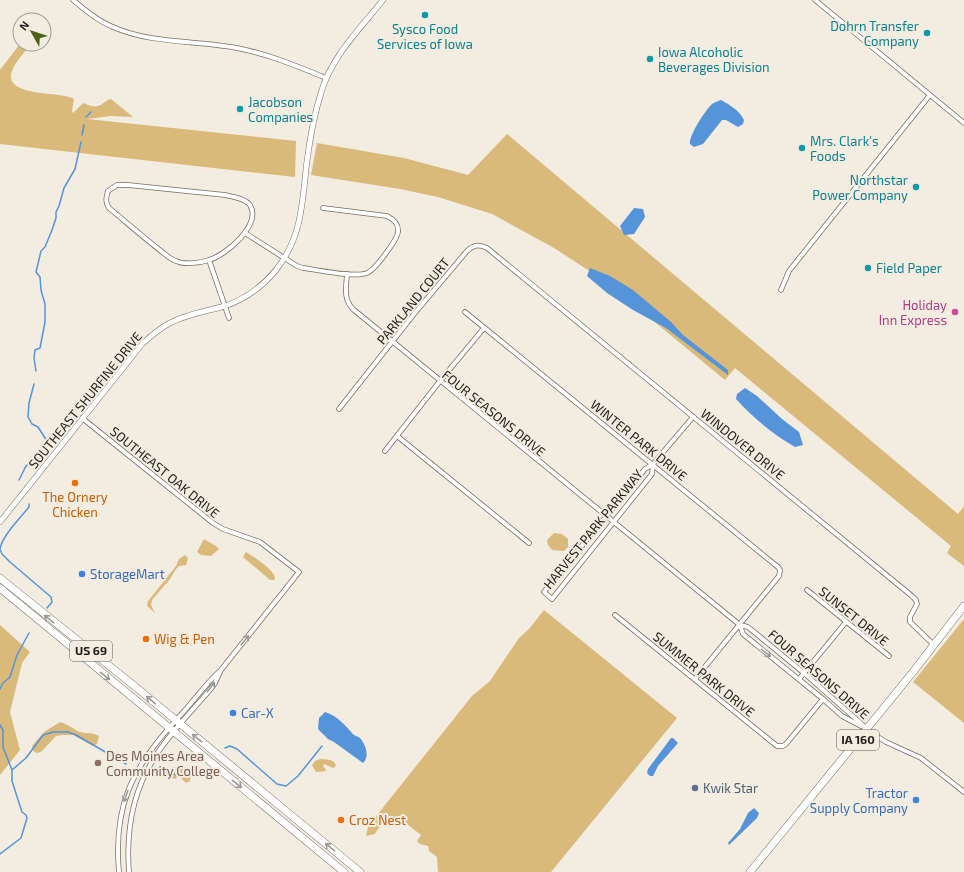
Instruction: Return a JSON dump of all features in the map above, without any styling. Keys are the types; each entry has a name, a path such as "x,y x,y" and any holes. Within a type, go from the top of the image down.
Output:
{"main road":[{"name":"US 69","path":"0,578 179,722 360,872"},
{"name":"US 69","path":"0,588 345,872"},
{"name":"IA 160","path":"750,872 913,672 933,644 964,606"},
{"path":"345,872 352,865"}],"street":[{"path":"73,0 97,19 126,32 250,50 271,56 326,78"},
{"name":"SOUTHEAST SHURFINE DRIVE","path":"0,522 136,351 152,335 180,318 224,306 241,299 262,285 285,258 293,243 301,216 311,130 321,91 326,78 339,55 383,0"},
{"path":"815,0 964,123"},
{"path":"781,290 789,271 930,95"},
{"path":"117,185 128,185 236,197 245,200 250,205 252,213 252,222 244,233 229,248 209,260 191,263 176,262 109,208 106,204 108,191 117,185"},
{"path":"244,233 297,266 303,268 347,274 367,273 374,268 395,239 398,232 394,219 387,216 323,208"},
{"name":"PARKLAND COURT","path":"339,409 392,342 471,247 476,245 487,248 514,269"},
{"path":"209,260 229,318"},
{"name":"WINDOVER DRIVE","path":"514,269 912,596 916,600 917,604 910,617 910,622 933,644"},
{"name":"FOUR SEASONS DRIVE","path":"347,274 346,295 351,307 740,625 748,627 804,672 867,728"},
{"name":"WINTER PARK DRIVE","path":"465,312 772,561 780,570 779,576 740,625"},
{"path":"385,451 484,328"},
{"name":"HARVEST PARK PARKWAY","path":"653,464 652,474 552,599 544,592 605,516 694,417"},
{"name":"SOUTHEAST OAK DRIVE","path":"82,418 213,523 223,529 260,542 299,572 221,670 209,691 179,722"},
{"path":"397,436 529,543"},
{"name":"SUNSET DRIVE","path":"807,590 888,656"},
{"name":"SUMMER PARK DRIVE","path":"615,615 775,745 781,747 786,744 823,699"},
{"path":"799,679 846,622"},
{"path":"695,679 740,625"},
{"name":"FOUR SEASONS DRIVE","path":"740,625 743,634 842,716 867,728"},
{"path":"119,872 118,842 121,811 129,787 142,763 179,722"},
{"path":"129,872 128,838 135,800 153,760 171,730 179,722"},
{"path":"867,728 886,742 913,753 921,758 964,792"}],"shaded area":[{"path":"14,52 24,52 15,64 12,71 11,80 16,86 24,90 74,99 73,113 83,103 97,106 111,99 133,117 111,116 87,119 296,141 295,177 0,144 0,70"},
{"path":"507,134 958,514 964,506 964,566 947,553 951,546 735,368 725,380 605,281 554,248 492,214 438,197 400,189 311,175 317,143 404,158 468,175"},
{"path":"554,533 562,534 568,539 568,547 564,551 552,550 548,545 547,540"},
{"path":"204,539 219,549 211,556 201,555 197,552"},
{"path":"246,552 271,571 275,578 274,580 270,580 243,557"},
{"path":"185,555 188,558 186,565 179,566 176,569 170,579 152,600 151,605 155,613 147,606 148,601 176,566 179,559"},
{"path":"544,610 677,718 551,872 438,872 437,857 429,851 428,846 420,844 417,841 421,835 398,817 394,823 382,826 375,834 366,836 368,827 385,805 472,696 490,681 519,638 529,629"},
{"path":"964,619 964,723 913,682"},
{"path":"0,625 30,652 22,663 10,712 20,750 0,775"},
{"path":"60,722 80,732 99,736 97,744 93,746 73,735 63,735 56,736 42,751 38,753 34,752 32,746 44,732"},
{"path":"320,759 332,761 336,766 333,768 324,764 323,767 326,771 316,772 312,765 315,761"},
{"path":"171,767 178,769 187,767 191,774 190,781 186,783 180,777 175,779 170,777 169,772"}],"water":[{"path":"721,100 740,113 744,120 743,124 738,127 726,120 722,120 703,144 694,147 690,144 690,140 698,123 712,104"},
{"path":"634,208 643,209 645,217 634,234 624,235 620,226"},
{"path":"590,268 610,276 633,290 671,322 683,335 728,370 728,375 666,328 633,310 607,293 587,276"},
{"path":"745,388 757,396 799,432 803,445 795,447 779,437 749,413 736,399 737,394"},
{"path":"325,712 337,718 353,734 360,738 367,754 363,763 328,739 318,729 319,718"},
{"path":"671,738 678,743 658,766 653,776 650,776 647,773 648,769"},
{"path":"754,808 759,813 757,818 729,845 728,843 740,829 748,813"}],"waterway":[{"path":"86,117 91,112"},
{"path":"82,135 84,125"},
{"path":"36,371 34,358 35,350 40,348 45,322 45,304 41,290 40,277 36,272 41,251 45,247 52,230 64,188 75,169 81,142"},
{"path":"19,480 26,466 43,449 47,441 38,427 32,424 28,417 29,403 34,384"},
{"path":"0,549 4,538 29,507 29,504"},
{"path":"0,549 2,554 10,562 51,597 52,602 47,608"},
{"path":"0,689 3,683 10,677 17,655 29,633"},
{"path":"0,725 3,730 3,747 12,770 12,781 22,812 27,818 21,838 0,854"},
{"path":"12,770 26,758 43,735 53,732 68,732 76,735 126,764"},
{"path":"225,748 230,746 237,749 277,784 286,786 298,776 322,746"},
{"path":"160,773 179,775 201,769"}],"place":[{"name":"Sysco Food Services of Iowa","path":"425,15"},
{"name":"Dohrn Transfer Company","path":"927,33"},
{"name":"Iowa Alcoholic Beverages Division","path":"650,59"},
{"name":"Jacobson Companies","path":"240,109"},
{"name":"Mrs. Clark's Foods","path":"802,148"},
{"name":"Northstar Power Company","path":"916,187"},
{"name":"Field Paper","path":"868,268"},
{"name":"Holiday Inn Express","path":"955,312"},
{"name":"The Ornery Chicken","path":"75,483"},
{"name":"StorageMart","path":"82,574"},
{"name":"Wig & Pen","path":"146,639"},
{"name":"Car-X","path":"233,713"},
{"name":"Des Moines Area Community College","path":"98,763"},
{"name":"Kwik Star","path":"695,788"},
{"name":"Tractor Supply Company","path":"916,800"},
{"name":"Croz Nest","path":"341,820"}]}
